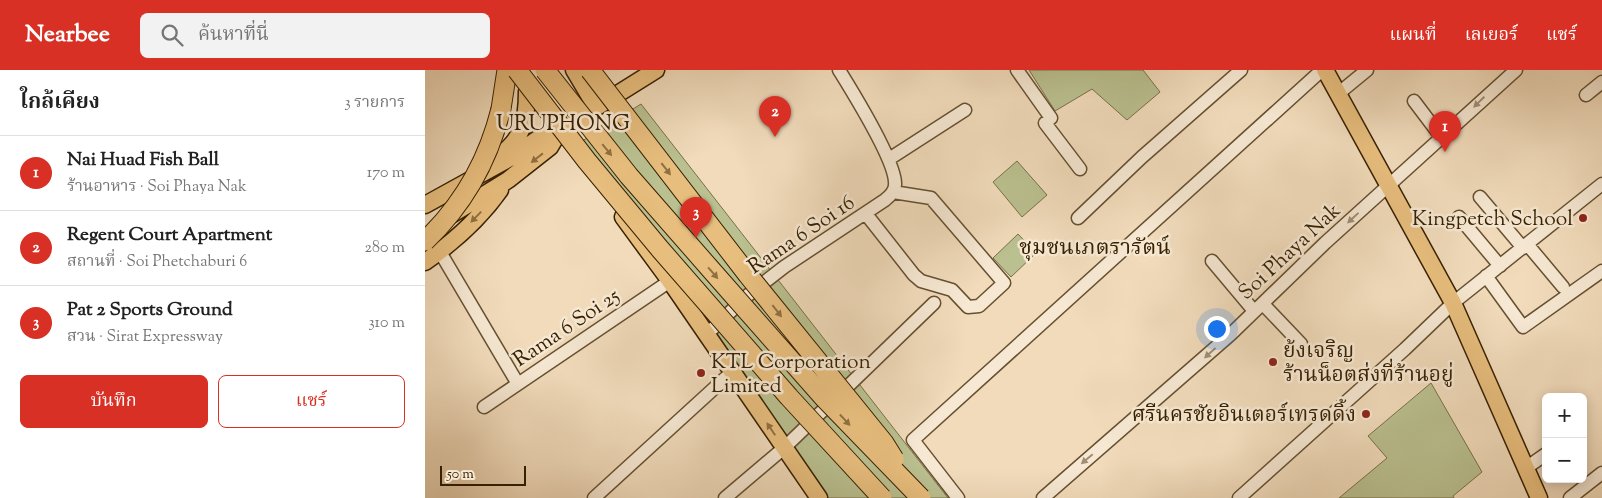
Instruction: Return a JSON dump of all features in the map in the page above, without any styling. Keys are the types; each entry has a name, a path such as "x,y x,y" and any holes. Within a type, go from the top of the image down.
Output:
{"highway":[{"path":"432,246 485,160 501,109 507,70"},
{"path":"517,70 587,161 659,249 789,397 882,498"},
{"path":"545,70 629,176 825,399 873,451 903,478 921,498"},
{"path":"600,70 607,103"},
{"path":"587,78 884,443 903,478"}],"main road":[{"path":"513,70 560,130 671,281 819,498"},
{"path":"574,70 587,78"},
{"path":"425,215 542,136 560,130 607,103 656,70"},
{"path":"1323,70 1339,93 1453,303 1539,498"},
{"path":"427,200 507,150 521,131 527,116 527,90"},
{"path":"425,232 508,180 550,148 560,130"},
{"path":"427,200 512,157"},
{"path":"425,262 432,246 495,198 508,180"}],"street":[{"path":"839,70 889,160 895,178 893,192 931,198 1004,283 979,306 968,307 952,290 921,280 914,275 866,214"},
{"path":"1017,70 1051,118 1045,123 1080,169"},
{"path":"1079,218 1142,157 1241,70"},
{"path":"959,498 913,440 1323,70"},
{"path":"1339,93 1367,70"},
{"name":"Soi Phaya Nak","path":"1043,498 1259,308 1516,70"},
{"path":"1586,95 1602,82"},
{"path":"1414,101 1442,138"},
{"path":"889,160 965,110"},
{"path":"1239,498 1405,349 1453,303 1602,184"},
{"name":"Rama 6 Soi 16","path":"707,334 747,296 784,267 866,214 893,192"},
{"path":"1480,197 1563,287"},
{"path":"1459,217 1501,266"},
{"path":"432,246 518,384"},
{"path":"1212,261 1259,308 1301,344"},
{"path":"1486,276 1523,327 1602,271"},
{"name":"Rama 6 Soi 25","path":"484,407 671,281"},
{"path":"725,498 784,448 934,303"},
{"path":"594,498 732,372"},
{"path":"1526,468 1542,457"},
{"path":"1570,498 1602,473"}],"green space":[{"path":"1029,70 1143,70 1160,92 1127,120 1092,89 1055,111"},
{"path":"641,104 948,498 828,498 579,143"},
{"path":"1017,161 1047,195 1022,217 993,182"},
{"path":"1018,234 1036,253 1011,277 993,258"},
{"path":"1431,383 1482,472 1453,496 1454,498 1339,498 1387,458 1368,436"}],"place":[{"name":"Regent Court Apartment","path":"775,137"},
{"name":"Nai Huad Fish Ball","path":"1445,152"},
{"name":"Kingpetch School","path":"1583,218"},
{"name":"Pat 2 Sports Ground","path":"696,238"},
{"name":"ย้งเจริญ ร้านน็อตส่งที่ร้านอยู่","path":"1273,362"},
{"name":"KTL Corporation Limited","path":"701,373"},
{"name":"ศรีนครชัยอินเตอร์เทรดดิ้ง","path":"1366,414"}],"district":[{"name":"URUPHONG","path":"563,122"},
{"name":"ชุมชนเภตรารัตน์","path":"1095,246"}]}
